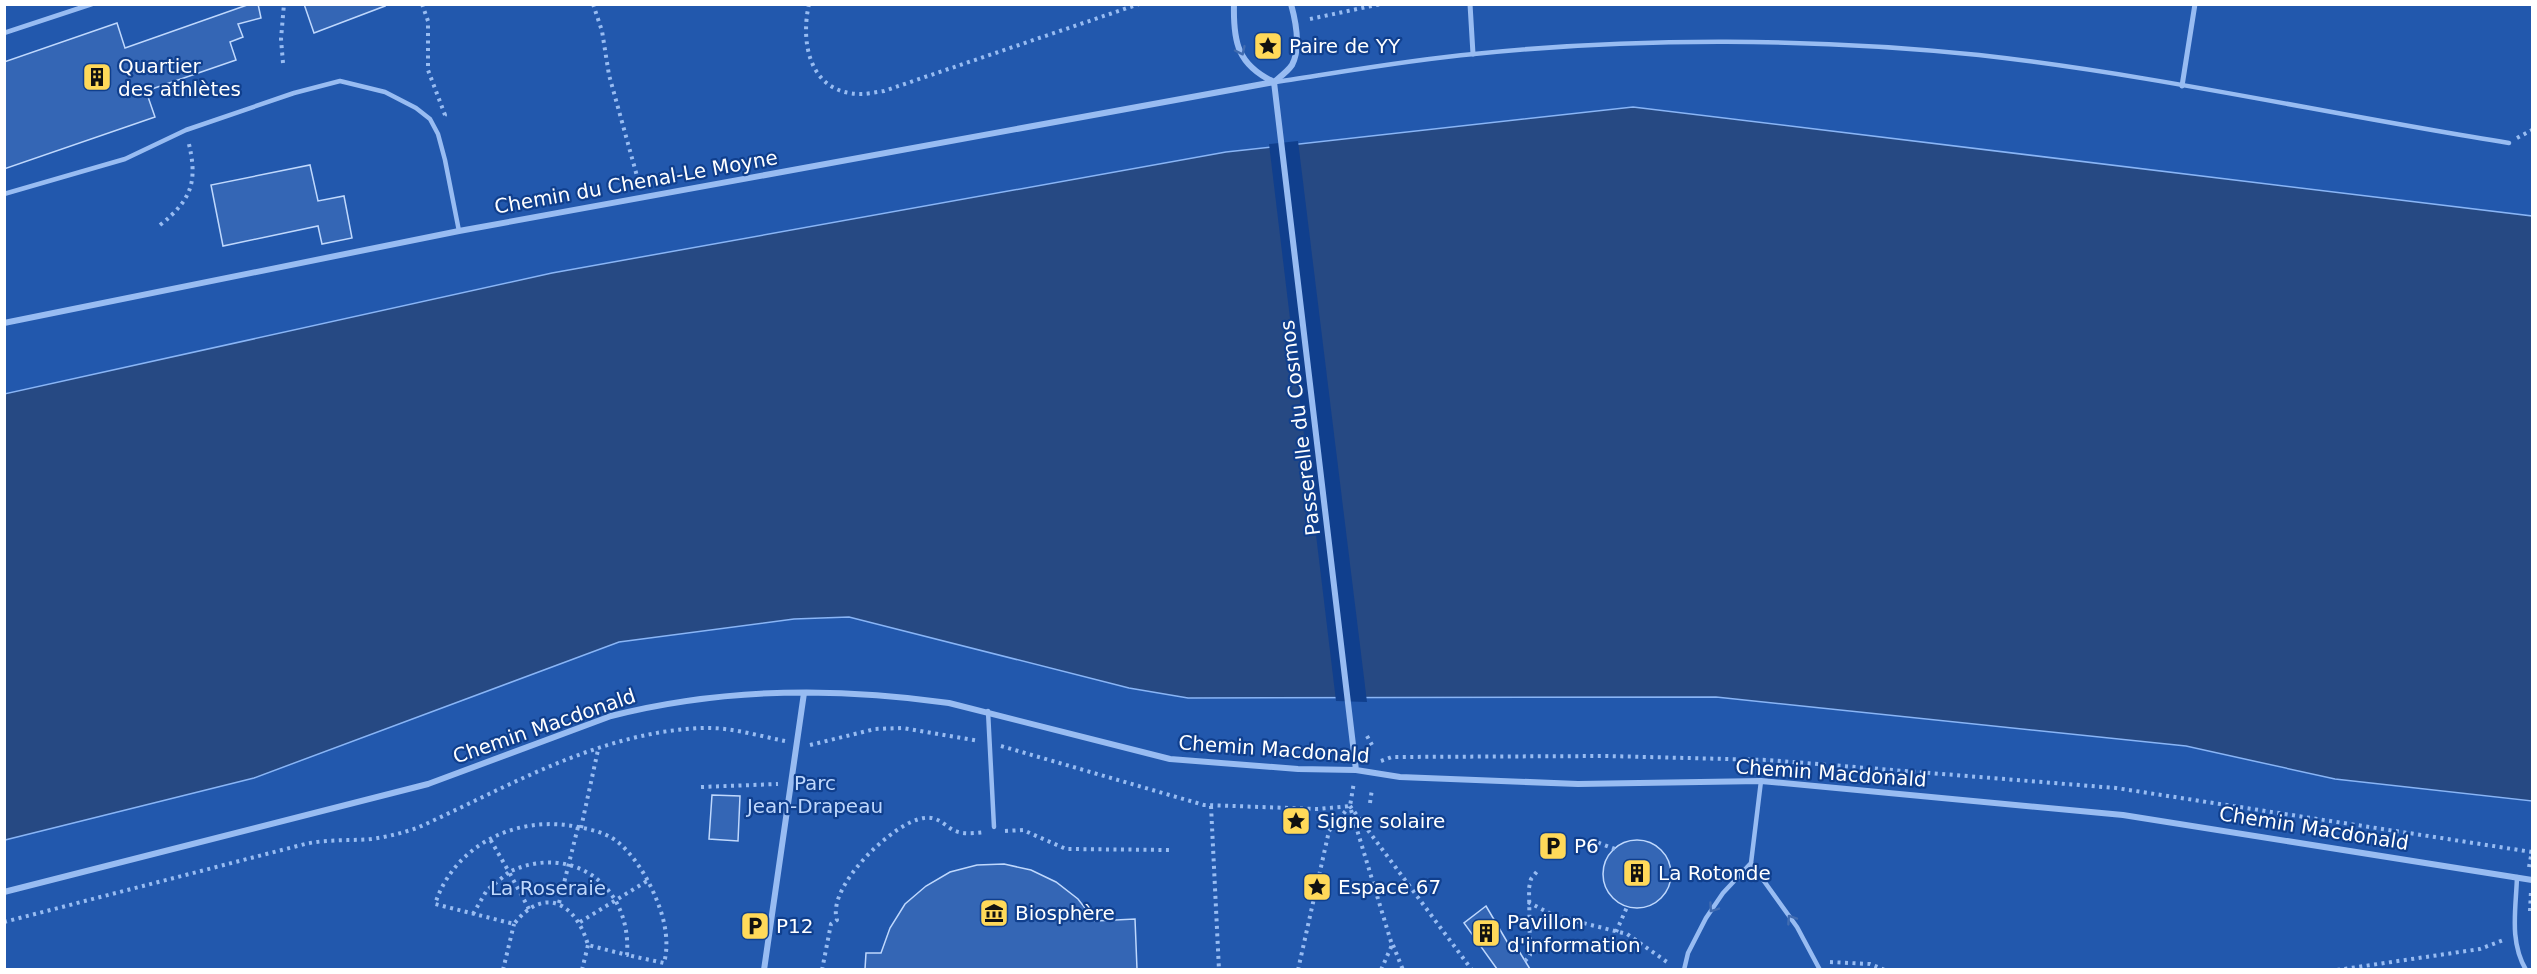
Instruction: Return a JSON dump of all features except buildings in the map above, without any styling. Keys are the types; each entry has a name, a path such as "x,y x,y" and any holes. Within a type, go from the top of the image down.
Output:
{"street":[{"path":"1234,4 1238,51 1254,72 1275,82 1292,65 1296,47 1295,20 1291,4"},
{"path":"1470,4 1473,54"},
{"path":"2182,86 2195,4"},
{"name":"Chemin du Chenal-Le Moyne","path":"4,323 459,231 1275,82"},
{"name":"Passerelle du Cosmos","path":"1275,82 1356,770"},
{"path":"764,969 804,693"},
{"name":"Chemin Macdonald","path":"4,892 428,784 611,716 638,709 713,697 804,693 917,698 988,711 1170,759 1299,769 1356,770 1400,777 1578,784 1761,781 2123,815 2532,880"}],"lane":[{"path":"4,33 92,4"},
{"path":"1275,82 1473,54 1680,43 1804,44 1979,55 2084,68 2508,143"},
{"path":"4,194 124,159 186,130 294,93 340,81 385,92 416,108 430,119 445,160 459,231"},
{"path":"988,711 994,827"},
{"path":"1684,969 1688,953 1706,918 1723,893 1750,863 1761,781"},
{"path":"1750,863 1797,927 1820,969"},
{"path":"2517,877 2514,934 2520,958 2526,969"}],"path":[{"path":"283,63 281,39 284,4"},
{"path":"422,4 428,21 429,70 445,115 434,127"},
{"path":"593,4 602,31 609,75 643,198"},
{"path":"809,4 804,26 804,43 811,63 832,87 860,95 884,91 1139,4"},
{"path":"1310,19 1381,4"},
{"path":"160,225 179,210 188,194 194,175 186,130"},
{"path":"4,922 313,842 372,839 400,833 426,824 547,768 598,749 670,730 706,728 788,741"},
{"path":"807,745 875,729 903,728 990,742 1211,806 1318,809 1350,806"},
{"path":"559,903 598,749"},
{"path":"1356,770 1350,806 1392,945 1403,969"},
{"path":"701,787 762,783 790,785"},
{"path":"1370,803 1372,789"},
{"path":"1211,806 1219,969"},
{"path":"1298,969 1329,831 1350,806"},
{"path":"1350,806 1472,969"},
{"path":"822,969 831,924 837,920 835,904 840,892 884,838 921,818 932,818 966,833 986,832"},
{"path":"514,924 435,904 440,887 459,862 489,839 514,827 531,824 580,827 609,836 619,843 647,881 658,903 667,938 664,963 588,945"},
{"path":"1006,831 1023,830 1035,833 1066,849 1171,850"},
{"path":"489,839 529,909"},
{"path":"1591,840 1615,849"},
{"path":"2529,867 2532,851"},
{"path":"473,914 488,890 509,872 537,862 554,861 569,864 595,878 616,900 626,924 627,954"},
{"path":"1525,961 1530,955 1528,902 1531,879 1539,869"},
{"path":"579,922 647,881"},
{"path":"2529,917 2531,890"},
{"path":"1528,902 1555,916 1627,934 1667,962"},
{"path":"503,969 514,924 529,909 542,903 559,903 573,913 579,922 588,945 582,969"},
{"path":"1616,932 1628,907"},
{"path":"2337,969 2480,949 2499,943 2514,934"},
{"path":"1381,969 1392,945"},
{"path":"1816,963 1843,961 1870,964 1885,969"}],"green space":[{"path":"4,5 2532,5 2532,216 1633,107 1226,152 552,273 5,394"},
{"name":"Parc Jean-Drapeau","path":"849,617 1129,688 1188,698 1716,697 2186,746 2335,779 2532,801 2532,969 5,969 4,840 254,778 619,642 794,619"}],"shaded area":[{"path":"1633,107 2532,216 2532,801 2335,779 2186,746 1716,697 1188,698 1129,688 849,617 794,619 619,642 254,778 5,840 4,394 552,273 1226,152"}],"pier":[{"path":"1298,141 1367,702 1336,701 1269,144"}],"place":[{"name":"Paire de YY","path":"1268,46"},
{"name":"Quartier des athlètes","path":"97,77"},
{"name":"Signe solaire","path":"1296,821"},
{"name":"P6","path":"1553,846"},
{"name":"La Rotonde","path":"1637,873"},
{"name":"Espace 67","path":"1317,887"},
{"name":"Biosphère","path":"994,913"},
{"name":"P12","path":"755,926"},
{"name":"Pavillon d'information","path":"1486,933"}],"park label":[{"name":"La Roseraie","path":"548,888"}]}
